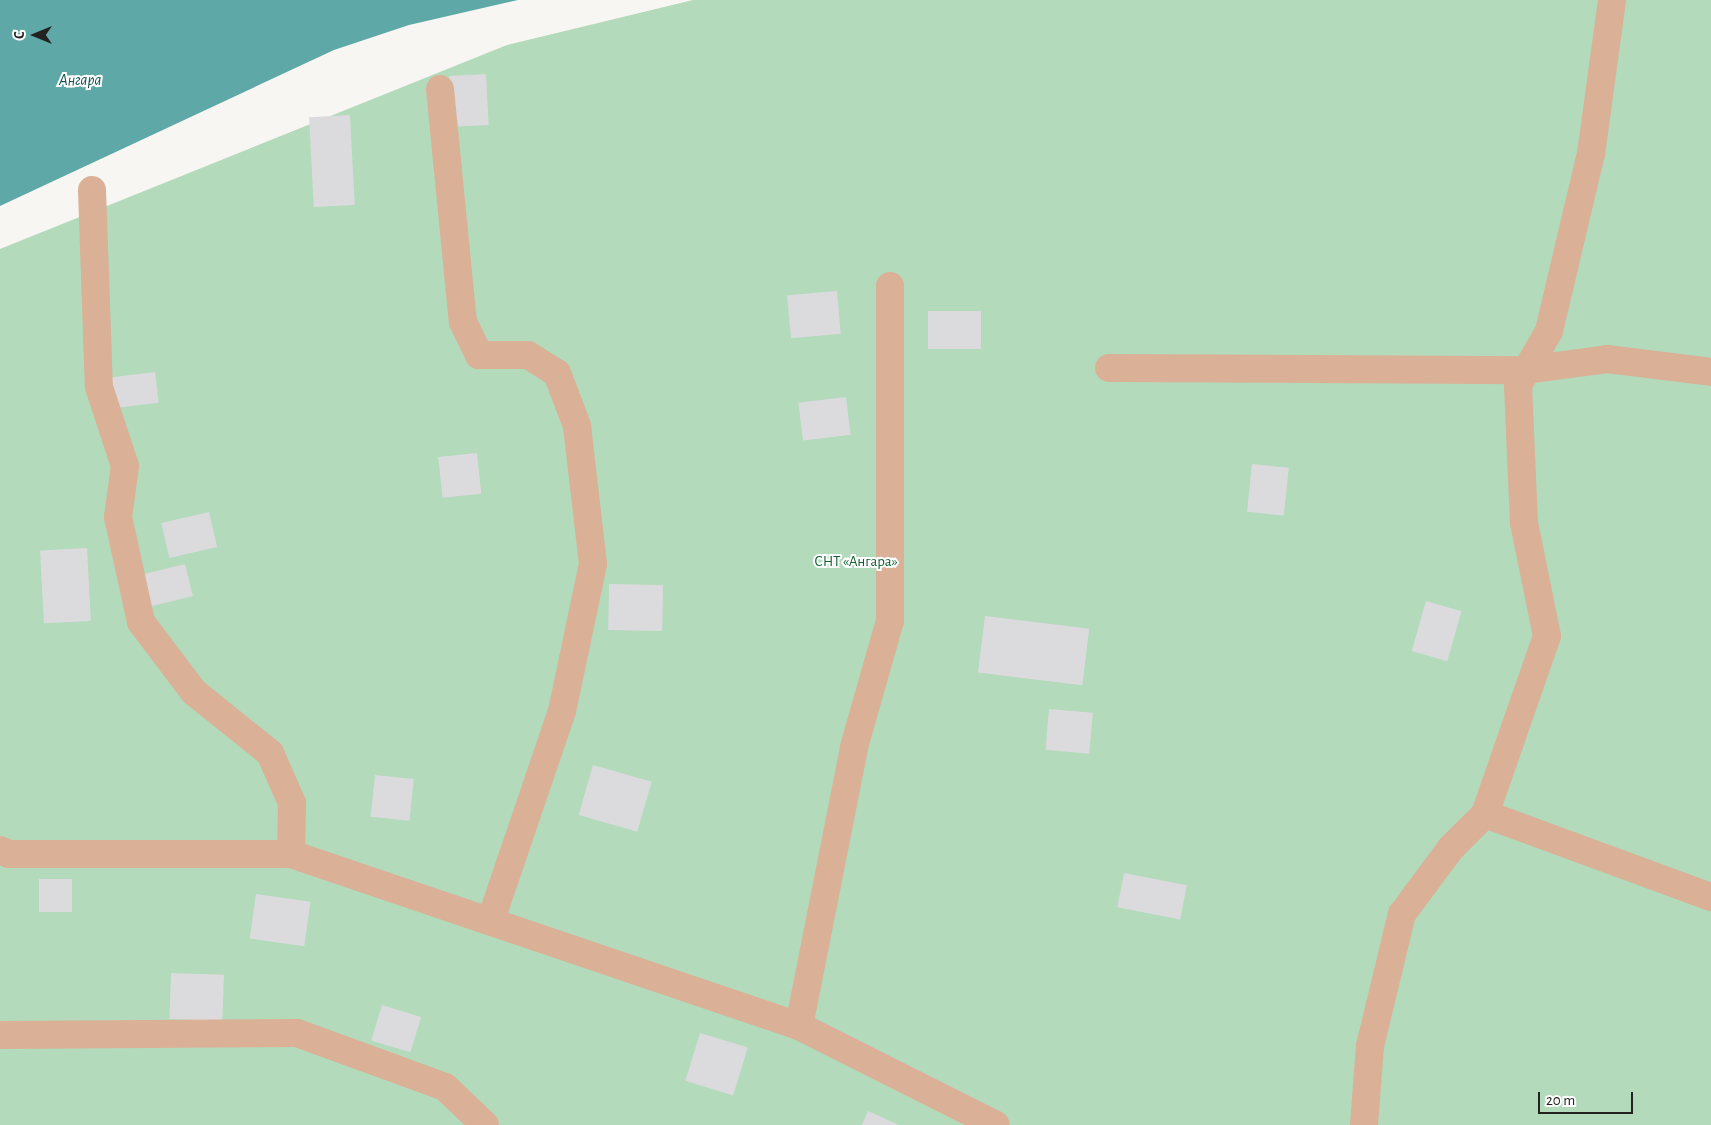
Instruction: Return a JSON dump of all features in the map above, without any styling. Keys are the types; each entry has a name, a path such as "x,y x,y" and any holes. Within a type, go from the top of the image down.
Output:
{"street":[{"path":"1364,1125 1370,1046 1402,914 1451,848 1485,814 1547,636 1524,524 1518,384 1549,331 1591,154 1612,0"},
{"path":"440,88 463,322 479,355 528,355 557,372 577,426 593,564 562,711 491,920"},
{"path":"92,190 99,387 124,466 118,517 142,622 194,692 270,753 292,803 291,854"},
{"path":"798,1026 854,747 890,621 890,286"},
{"path":"1109,368 1526,370 1608,358 1711,372"},
{"path":"1485,814 1711,897"},
{"path":"0,850 9,854 291,854 491,920 798,1026 996,1125"},
{"path":"0,1035 297,1033 445,1087 485,1125"}],"green space":[{"name":"СНТ «Ангара»","path":"693,0 1711,0 1711,1125 0,1125 0,249 507,45"}],"water":[{"name":"Ангара","path":"0,0 518,0 409,25 334,50 0,206"}],"building":[{"path":"486,74 489,125 452,127 449,76"},
{"path":"350,115 355,205 314,207 309,117"},
{"path":"837,291 841,334 791,338 787,295"},
{"path":"928,311 981,311 981,349 928,349"},
{"path":"155,372 159,403 109,409 105,378"},
{"path":"846,397 851,435 803,441 798,403"},
{"path":"477,453 481,494 442,498 438,457"},
{"path":"1252,464 1289,468 1284,516 1247,512"},
{"path":"209,512 217,547 169,558 161,523"},
{"path":"87,548 91,621 44,623 40,550"},
{"path":"185,564 193,596 144,608 136,576"},
{"path":"609,584 663,585 662,631 608,630"},
{"path":"1426,601 1462,611 1447,661 1412,651"},
{"path":"985,616 1089,629 1082,685 978,673"},
{"path":"1049,709 1093,713 1089,754 1045,750"},
{"path":"593,765 652,782 637,832 579,815"},
{"path":"375,775 414,779 409,821 371,817"},
{"path":"1124,873 1187,885 1180,920 1117,907"},
{"path":"39,879 72,879 72,912 39,912"},
{"path":"256,894 310,902 304,946 250,939"},
{"path":"171,973 224,975 222,1021 169,1019"},
{"path":"382,1005 421,1017 410,1052 371,1040"},
{"path":"700,1033 748,1048 733,1095 685,1081"},
{"path":"868,1111 899,1125 862,1125"}]}
